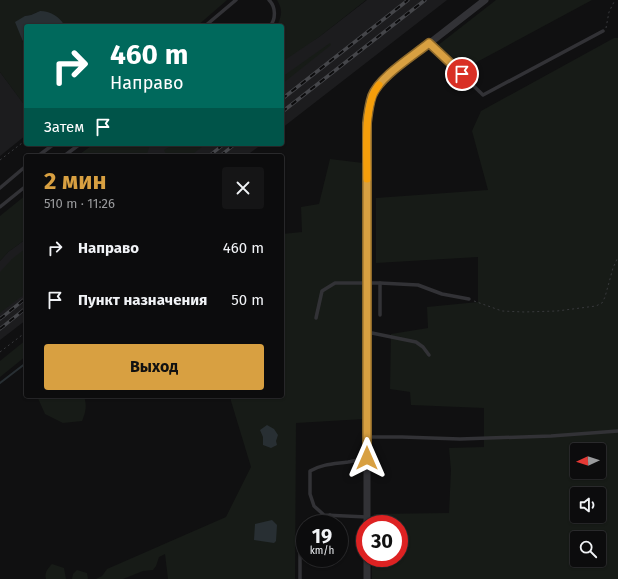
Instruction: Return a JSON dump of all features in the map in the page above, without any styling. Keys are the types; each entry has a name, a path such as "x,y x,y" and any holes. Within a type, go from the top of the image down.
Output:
{"street":[{"path":"367,515 367,123 369,109 373,95 379,84 485,0"},
{"path":"367,567 367,579"}],"lane":[{"path":"208,24 236,0"},
{"path":"269,0 272,2 274,8 272,24"},
{"path":"429,43 483,95 603,31"},
{"path":"41,154 51,146"},
{"path":"67,154 77,146"},
{"path":"0,188 24,168"},
{"path":"0,207 24,188"},
{"path":"316,318 322,291 334,283 418,285 442,294 469,299"},
{"path":"380,283 380,315"},
{"path":"367,332 416,342 430,355"},
{"path":"367,437 468,439 551,436 618,431"},
{"path":"324,515 314,506 310,494 310,471 315,468 332,464 367,458"},
{"path":"300,567 300,579"}],"path":[{"path":"603,31 606,28 609,12 615,0"},
{"path":"0,160 24,142"},
{"path":"469,299 502,311 557,311 596,306 602,303 605,297 608,283 618,257"},
{"path":"0,352 24,334"}],"shaded area":[{"path":"0,0 227,0 199,24 62,24 40,11 25,16 22,28 22,40 24,43 24,104 0,72"},
{"path":"277,0 366,0 319,37 284,61 284,24 278,24 281,16 280,7"},
{"path":"367,0 447,0 284,126 284,58 319,37"},
{"path":"496,0 592,0 462,70 437,46"},
{"path":"40,11 47,12 60,19 63,24 24,24 24,44 15,22 25,16"},
{"path":"614,38 618,38 618,579 372,579 372,567 408,567 408,515 374,514 449,513 451,470 449,448 484,447 484,408 411,405 410,392 390,389 391,334 428,328 427,307 478,302 478,257 376,263 376,198 488,190 472,131 481,111"},
{"path":"330,43 331,45 284,82 284,76"},
{"path":"0,72 24,104 24,137 0,156"},
{"path":"91,146 150,146 146,154 80,154"},
{"path":"141,146 259,146 249,154 139,154"},
{"path":"171,146 203,146 193,154 166,154 164,150"},
{"path":"330,159 363,163 364,419 296,423 295,579 168,579 165,554 159,557 153,570 143,571 123,579 96,579 102,576 107,569 226,517 251,467 231,398 284,398 284,234 302,232 301,207 319,204"},
{"path":"24,197 24,240 8,252 0,261 0,216"},
{"path":"24,240 24,322 0,340 0,261 8,252"},
{"path":"24,250 24,295 0,313 0,272 12,259"},
{"path":"24,342 24,358 0,377 0,361"},
{"path":"38,398 85,398 86,408 82,421 63,423 45,414"},
{"path":"267,425 274,429 278,435 276,441 277,445 271,448 263,445 263,437 260,430"},
{"path":"272,520 277,525 276,541 274,543 254,540 255,524"},
{"path":"52,564 64,568 66,579 46,579 46,573"},
{"path":"77,570 87,573 88,579 72,579 73,574"}],"waterway":[{"path":"0,383 24,365"}],"railway":[{"path":"284,97 408,0"},
{"path":"284,110 425,0"},
{"path":"212,154 222,146"},
{"path":"222,154 232,146"},
{"path":"0,319 24,300"},
{"path":"0,329 24,310"}],"slow traffic":[{"path":"367,179 367,123 373,95 379,85"}],"route":[{"path":"367,458 367,123 369,109 373,95 379,84 429,43 462,74"}]}
